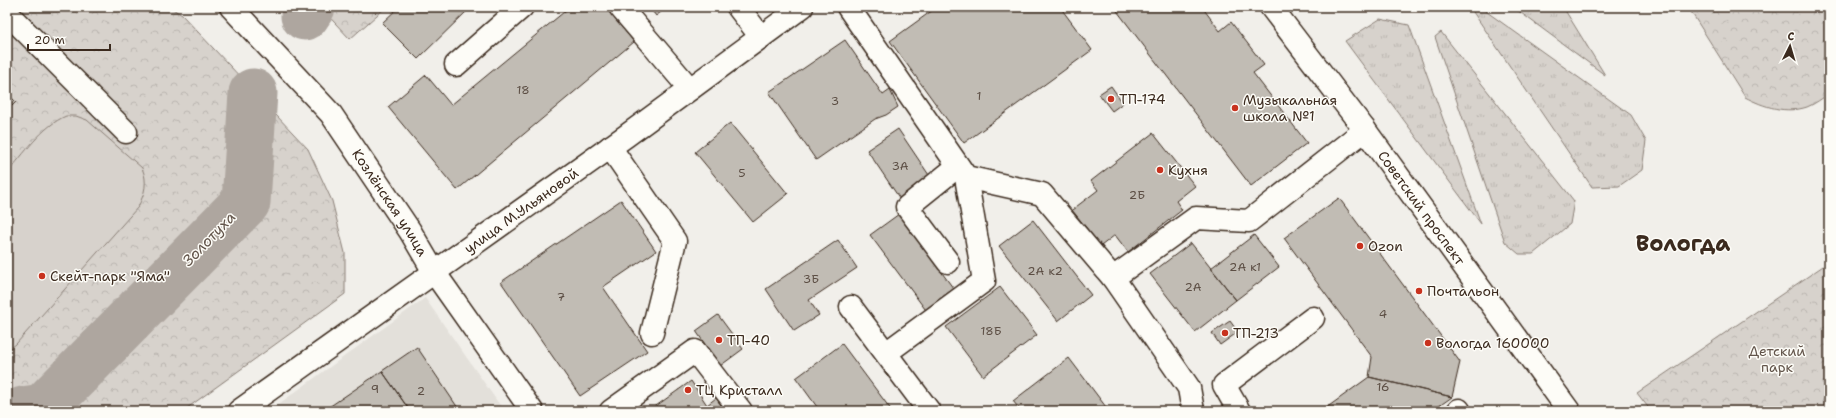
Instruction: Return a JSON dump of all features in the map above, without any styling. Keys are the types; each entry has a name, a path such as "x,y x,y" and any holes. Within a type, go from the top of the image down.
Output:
{"street":[{"name":"Козлёнская улица","path":"232,7 331,114 410,231 434,272 532,411"},
{"path":"456,65 522,7"},
{"path":"620,7 690,89"},
{"path":"738,7 761,37"},
{"name":"улица М.Ульяновой","path":"239,411 610,147 802,7"},
{"path":"848,7 962,172 984,280 886,353"},
{"name":"Советский проспект","path":"1271,7 1365,130 1569,411"},
{"path":"7,13 126,132"},
{"path":"1113,278 1196,218 1249,221 1365,130"},
{"path":"610,147 675,241 652,333"},
{"path":"948,262 907,207 962,172 1042,194 1113,278 1189,388 1193,411"},
{"path":"851,307 929,411"},
{"path":"1240,411 1224,385 1313,318"},
{"path":"611,411 695,351 741,411"}],"shaded area":[{"path":"425,298 504,411 269,411"}],"green space":[{"path":"7,7 170,7 182,15 308,149 332,201 345,253 345,294 183,411 7,411"},
{"path":"320,7 386,7 350,39"},
{"path":"1480,7 1631,115 1646,141 1642,170 1619,186 1592,187 1473,12"},
{"path":"1513,7 1563,7 1605,75"},
{"path":"1688,7 1829,7 1829,94 1807,107 1791,110 1783,110 1767,106 1745,97"},
{"path":"1380,19 1409,25 1481,224 1345,41"},
{"path":"1441,32 1574,201 1570,224 1533,254 1519,254 1505,242 1435,37"},
{"name":"Скейт-парк \"Яма\"","path":"66,116 76,116 87,120 142,168 145,178 144,192 138,207 16,344 7,351 7,173 41,133 49,126"},
{"name":"Детский парк","path":"1829,262 1829,411 1651,411 1637,393"}],"building":[{"path":"399,7 471,7 418,59 382,23"},
{"path":"570,7 605,7 634,42 457,190 388,107 426,75 451,105"},
{"path":"649,7 667,7 656,16"},
{"path":"937,7 1060,7 1092,50 964,143 890,41"},
{"name":"Музыкальная школа №1","path":"1114,7 1202,7 1220,31 1231,22 1264,65 1253,73 1307,143 1251,186"},
{"path":"845,40 883,95 890,90 898,107 886,115 875,119 816,160 769,92"},
{"name":"ТП-174","path":"1111,86 1123,103 1112,111 1099,94"},
{"path":"8,94 16,102 7,111 7,95"},
{"path":"730,123 788,194 753,222 695,152"},
{"path":"898,129 933,181 902,202 867,150"},
{"path":"1153,133 1195,186 1176,201 1182,210 1128,252 1115,235 1101,246 1072,210 1098,190 1091,181"},
{"path":"1339,198 1460,362 1452,397 1369,377 1372,357 1284,238"},
{"path":"621,200 656,251 603,287 647,351 580,396 501,282"},
{"path":"899,214 956,292 928,313 870,235"},
{"path":"1033,220 1091,295 1058,321 999,246"},
{"path":"1254,235 1279,267 1236,300 1211,268"},
{"path":"838,240 857,268 809,300 819,315 794,331 766,289"},
{"path":"1191,243 1236,300 1195,332 1150,274"},
{"path":"1000,287 1037,335 983,376 946,327"},
{"name":"ТП-40","path":"718,315 743,349 720,366 696,331"},
{"name":"ТП-213","path":"1230,321 1238,332 1220,345 1212,333"},
{"path":"842,344 892,411 820,411 796,378"},
{"path":"417,347 460,411 410,411 382,371"},
{"path":"1069,358 1109,411 1021,411 1013,401"},
{"path":"382,371 410,411 332,411 329,407"},
{"path":"1369,377 1452,397 1432,411 1322,411"},
{"name":"ТЦ Кристалл","path":"691,381 707,405 716,398 725,411 649,411"}],"waterway":[{"name":"Золотуха","path":"305,16 311,7"},
{"name":"Золотуха","path":"23,411 43,408 246,202 253,93"}],"place":[{"name":"ТП-174","path":"1111,99"},
{"name":"Музыкальная школа №1","path":"1235,108"},
{"name":"Кухня","path":"1160,170"},
{"name":"Ozon","path":"1360,246"},
{"name":"Скейт-парк \"Яма\"","path":"42,276"},
{"name":"Почтальон","path":"1419,291"},
{"name":"ТП-213","path":"1225,333"},
{"name":"ТП-40","path":"719,340"},
{"name":"Вологда 160000","path":"1428,343"},
{"name":"ТЦ Кристалл","path":"688,390"}],"district":[{"name":"Вологда","path":"1683,243"}]}
